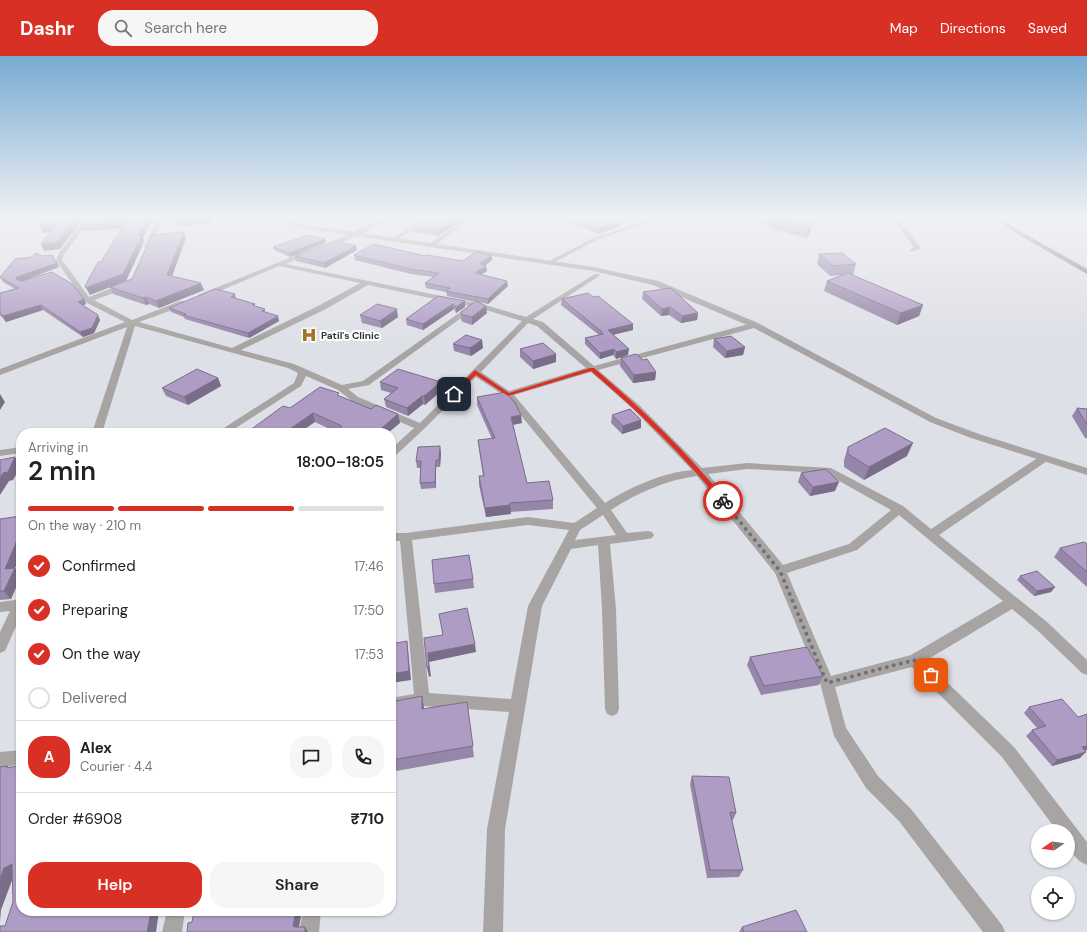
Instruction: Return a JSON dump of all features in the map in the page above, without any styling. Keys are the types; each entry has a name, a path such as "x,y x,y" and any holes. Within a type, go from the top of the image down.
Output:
{"main road":[{"path":"1063,258 1087,272"}],"street":[{"path":"60,258 61,271 88,300 132,323 291,366 341,388 354,399 421,427"},
{"path":"0,372 132,323 294,258"},
{"path":"518,258 629,276 655,283 756,325 933,420 1043,459 1087,472"},
{"path":"549,262 557,258"},
{"path":"278,264 475,305 540,324 636,407 700,472 780,571 827,683 839,731 872,782 905,815 995,932"},
{"path":"396,450 421,427 527,320 597,275"},
{"path":"88,300 130,283"},
{"path":"232,351 323,307 366,283"},
{"path":"341,388 366,382 475,305"},
{"path":"99,428 132,323"},
{"path":"508,394 592,369 756,325"},
{"path":"229,428 298,384 303,372"},
{"path":"475,372 508,394 604,509 624,538"},
{"path":"0,453 16,451"},
{"path":"930,535 1043,459"},
{"path":"493,932 496,829 535,606 576,526 628,494 675,475 748,466 827,470 899,509 1042,626 1087,669"},
{"path":"780,571 853,547 899,509"},
{"path":"396,537 406,537 528,521 576,526"},
{"path":"566,545 648,535"},
{"path":"406,537 422,699"},
{"path":"604,540 609,609 612,709"},
{"path":"827,683 914,660 1012,602"},
{"path":"0,607 16,604"},
{"path":"0,647 16,613"},
{"path":"914,660 1008,752 1063,824"},
{"path":"396,704 422,699 518,706"},
{"path":"0,760 16,758"},
{"path":"1075,840 1087,856"},
{"path":"172,932 175,916"},
{"path":"309,932 311,916"}],"building":[{"path":"54,258 57,263 17,277 16,279 22,281 52,272 72,284 84,299 78,302 98,315 92,328 80,332 41,305 3,316 0,313 0,293 19,288 0,277 15,259"},
{"path":"104,258 131,258 123,274 86,288 85,286 98,262 101,262"},
{"path":"142,258 174,258 167,275 201,283 156,301 110,287 132,279"},
{"path":"303,258 334,258 324,263"},
{"path":"366,258 444,258 463,261 468,258 488,258 480,264 486,266 475,273 507,281 488,299 446,291 450,288 425,283 439,273 410,269"},
{"path":"824,258 848,258 856,264 833,266"},
{"path":"848,273 923,305 901,313 827,281"},
{"path":"671,288 698,313 682,316 670,307 662,309 643,292"},
{"path":"215,289 235,294 231,297 255,304 252,305 265,309 262,311 278,316 248,333 183,315 186,314 169,308"},
{"path":"588,293 593,297 598,296 633,324 608,330 629,349 616,352 614,349 600,353 585,338 603,334 562,299"},
{"path":"438,296 465,301 456,307 453,304 423,324 406,319"},
{"path":"476,301 486,306 472,317 463,315 461,312"},
{"path":"377,304 397,309 380,321 360,315"},
{"path":"466,335 482,340 470,348 453,344"},
{"path":"731,336 745,347 727,351 714,339"},
{"path":"543,343 556,354 533,361 520,349"},
{"path":"636,354 643,360 647,359 656,372 634,375 621,358"},
{"path":"197,369 218,378 184,397 162,388"},
{"path":"398,369 441,382 407,408 384,399 398,388 380,382"},
{"path":"320,387 339,393 337,395 371,409 376,405 398,414 382,428 340,428 342,426 313,413 291,428 253,428 283,406 290,408"},
{"path":"506,392 515,403 521,415 511,417 527,483 549,481 553,500 510,503 510,505 485,508 479,476 484,476 478,440 495,438 477,397"},
{"path":"1077,408 1087,409 1087,425"},
{"path":"630,409 641,420 623,426 612,415"},
{"path":"885,428 913,443 869,467 848,454 848,447"},
{"path":"440,446 439,460 436,460 435,482 420,483 421,461 416,461 418,447"},
{"path":"15,457 8,472 3,473 0,478 0,460"},
{"path":"826,469 839,482 813,487 801,473"},
{"path":"16,517 16,543 5,569 15,568 4,591 0,591 0,519"},
{"path":"1084,542 1087,544 1087,572 1060,548"},
{"path":"469,555 473,579 434,584 432,560"},
{"path":"1037,571 1055,587 1037,591 1020,576"},
{"path":"467,608 475,644 428,653 429,667 427,668 424,638 443,635 439,614"},
{"path":"407,641 409,671 396,673 396,643"},
{"path":"807,647 823,676 764,686 750,657"},
{"path":"422,696 422,709 467,702 473,746 396,759 396,701"},
{"path":"1062,699 1078,717 1087,714 1087,746 1082,747 1086,752 1057,760 1032,730 1046,726 1029,707"},
{"path":"8,766 7,768 16,766 16,916 150,916 147,932 0,932 0,926 5,926 13,902 12,864 4,868 0,879 0,767"},
{"path":"692,776 729,777 736,813 730,812 743,870 710,870"},
{"path":"796,910 807,932 744,932 742,927"},
{"path":"193,916 295,916 294,927 305,927 305,932 187,932 188,923 192,922"}],"way so far":[{"path":"723,501 780,571 827,683 914,660 931,675"}],"place":[{"name":"Patil's Clinic","path":"309,335"}],"route":[{"path":"454,394 475,372 508,394 592,369 636,407 700,472 723,501"}]}
